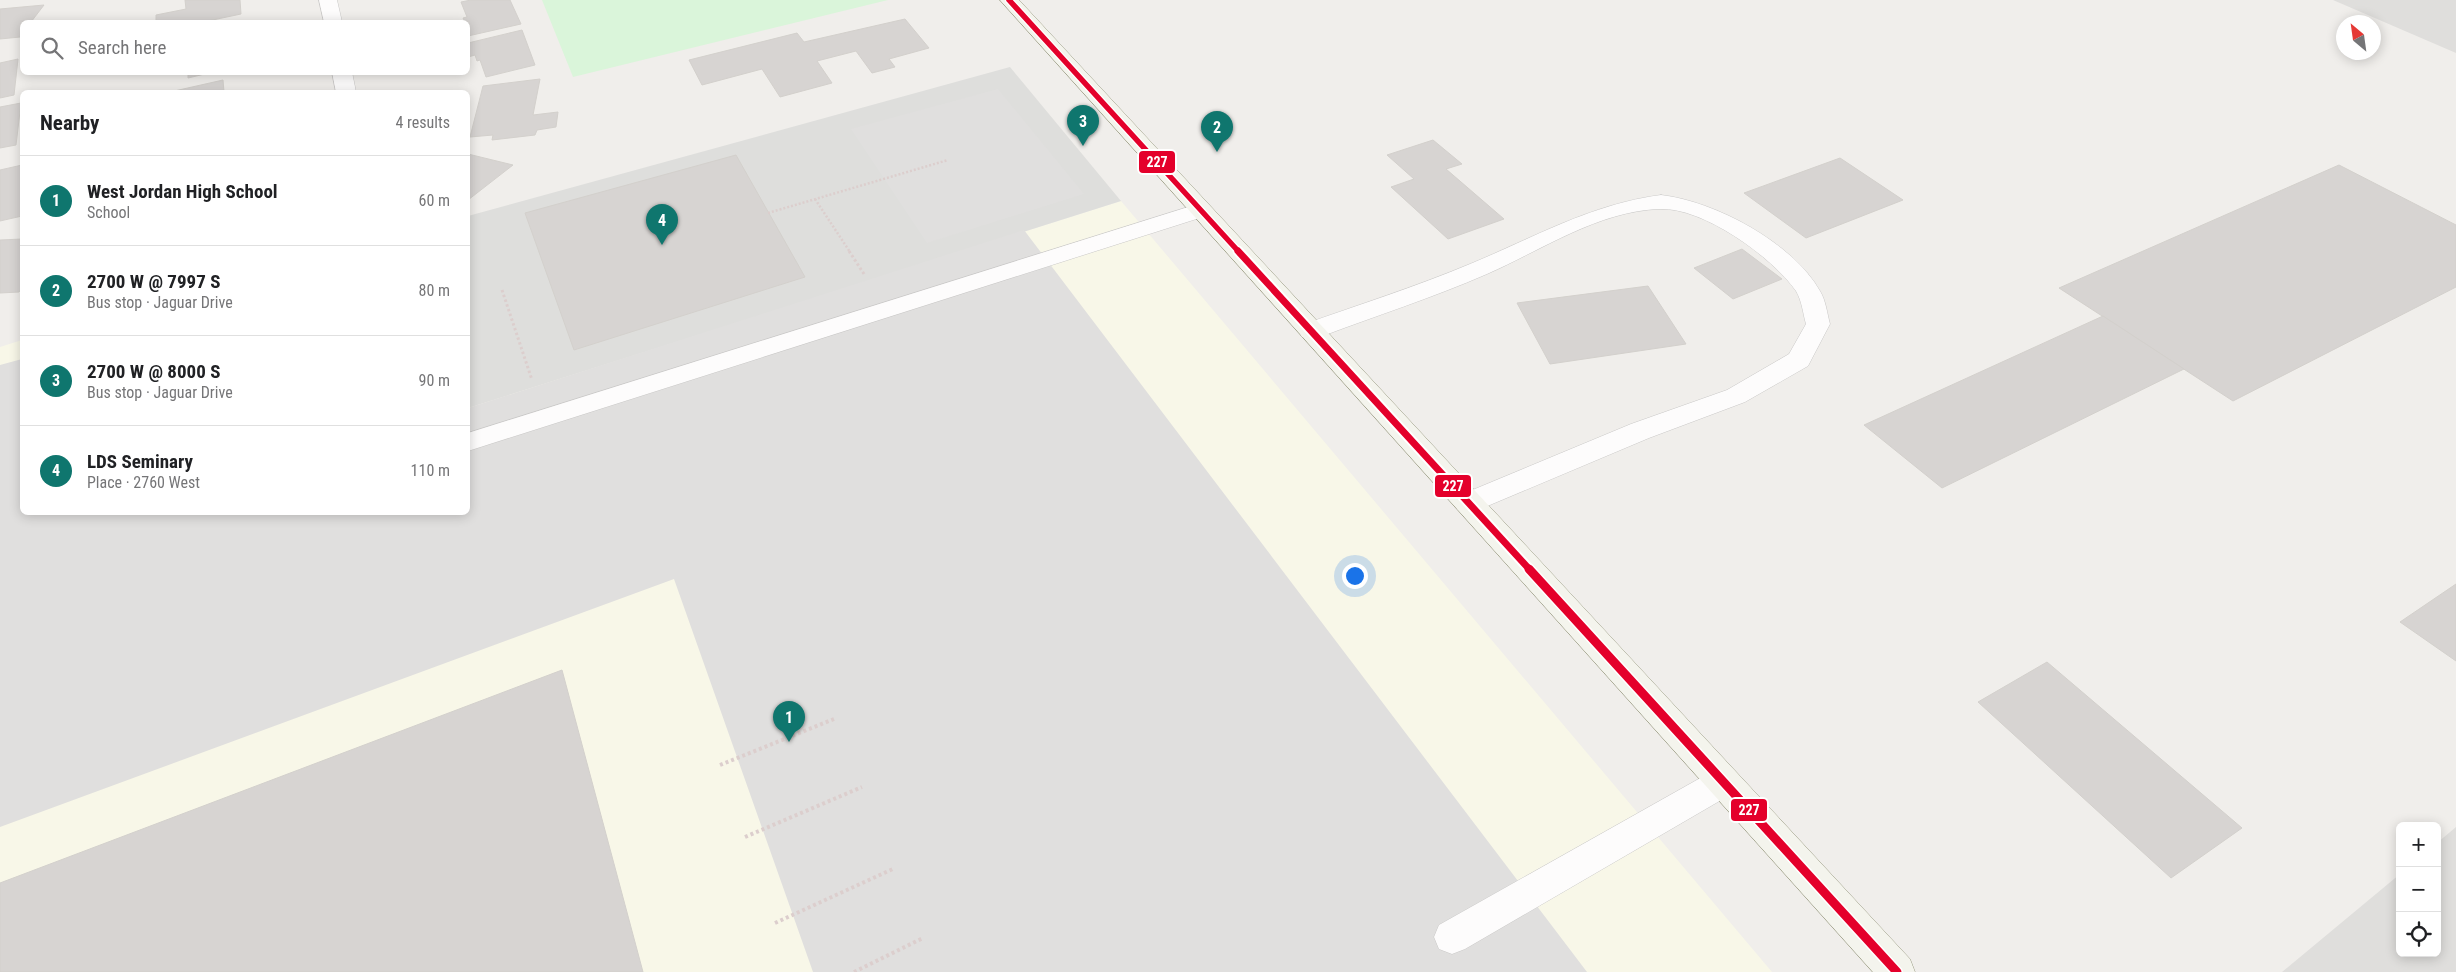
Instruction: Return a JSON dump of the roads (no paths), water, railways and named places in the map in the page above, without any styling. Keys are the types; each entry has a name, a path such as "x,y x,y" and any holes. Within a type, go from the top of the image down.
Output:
{"main road":[{"path":"1009,0 1897,972"}],"street":[{"path":"328,0 333,20"},
{"path":"343,75 346,90"},
{"path":"1311,331 1479,268 1547,237 1623,207 1662,202 1692,206 1722,218 1783,263 1809,292 1818,324 1799,360 1736,396 1640,431 1468,503"},
{"path":"470,441 1201,210"},
{"path":"1452,936 1723,782"}],"place":[{"name":"2700 W @ 8000 S","path":"1083,146"},
{"name":"2700 W @ 7997 S","path":"1217,152"},
{"name":"LDS Seminary","path":"662,245"},
{"name":"West Jordan High School","path":"789,742"}]}
